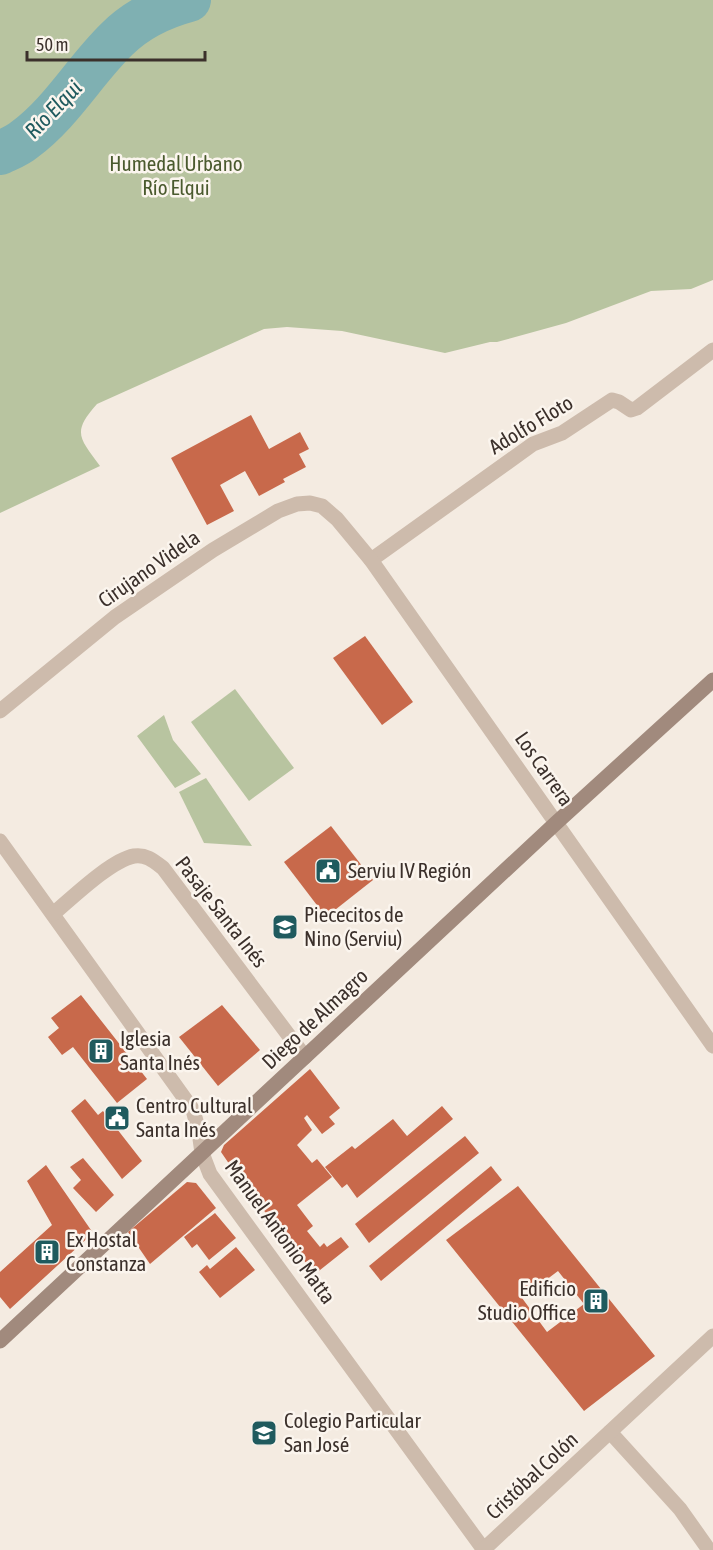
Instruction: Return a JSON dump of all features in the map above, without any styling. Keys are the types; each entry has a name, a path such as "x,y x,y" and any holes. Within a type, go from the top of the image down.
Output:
{"main road":[{"name":"Diego de Almagro","path":"0,1341 556,823 713,680"}],"street":[{"name":"Adolfo Floto","path":"371,560 533,444 562,433 612,400 631,410 637,408 713,350"},
{"name":"Cirujano Videla","path":"0,711 115,617 213,550 278,511 297,504 310,503 322,507 337,519"},
{"name":"Los Carrera","path":"337,519 371,560 713,1046"},
{"name":"Manuel Antonio Matta","path":"0,841 193,1110 202,1142 202,1153 214,1179 484,1550"},
{"name":"Pasaje Santa Inés","path":"53,914 125,858 135,855 151,858 163,868 305,1057"},
{"name":"Cristóbal Colón","path":"484,1550 713,1336"},
{"name":"Cristóbal Colón","path":"610,1432 680,1509 709,1550"}],"green space":[{"name":"Humedal Urbano Río Elqui","path":"0,0 713,0 713,280 691,289 651,291 566,323 497,342 445,353 342,331 287,327 264,329 97,404 84,422 81,435 87,449 100,466 0,513"},
{"path":"235,689 294,768 249,801 191,722"},
{"path":"164,715 173,740 201,774 175,788 137,736"},
{"path":"206,778 252,846 204,843 179,792"}],"building":[{"path":"251,415 269,449 300,432 309,449 299,454 306,467 283,479 285,482 259,496 245,471 220,485 234,511 207,525 171,458"},
{"path":"365,636 413,702 382,725 333,658"},
{"name":"Serviu IV Región","path":"331,826 373,880 326,917 284,862"},
{"name":"Iglesia Santa Inés","path":"81,995 147,1079 117,1103 73,1047 62,1055 48,1037 59,1028 51,1018"},
{"path":"222,1005 260,1050 218,1086 179,1037"},
{"path":"310,1069 340,1108 329,1117 335,1124 322,1134 307,1115 304,1118 312,1130 297,1145 312,1163 317,1159 332,1177 297,1205 313,1226 307,1231 320,1247 324,1243 327,1247 341,1237 349,1247 315,1274 245,1187 221,1152 224,1145"},
{"path":"85,1099 98,1115 103,1111 142,1161 122,1179 71,1111"},
{"path":"442,1106 453,1119 357,1198 347,1184 342,1188 325,1167 352,1146 355,1149 393,1119 407,1136"},
{"path":"465,1136 479,1153 369,1243 355,1224"},
{"path":"83,1158 114,1195 96,1212 73,1188 81,1180 70,1167"},
{"name":"Ex Hostal Constanza","path":"46,1165 93,1233 10,1309 0,1297 0,1272 52,1225 27,1181"},
{"path":"491,1166 502,1180 381,1281 369,1266"},
{"path":"187,1182 196,1183 216,1208 150,1264 128,1232"},
{"name":"Edificio Studio Office","path":"518,1186 655,1356 584,1411 446,1240","holes":["558,1271 584,1304 547,1332 522,1298"]},
{"path":"215,1213 236,1238 209,1260 197,1244 192,1248 184,1237"},
{"path":"236,1247 255,1270 220,1298 199,1272 207,1265 210,1269"}],"waterway":[{"name":"Río Elqui","path":"0,153 18,144 38,129 124,32 150,15 189,0"}],"place":[{"name":"Serviu IV Región","path":"328,871"},
{"name":"Piececitos de Nino (Serviu)","path":"285,927"},
{"name":"Iglesia Santa Inés","path":"101,1051"},
{"name":"Centro Cultural Santa Inés","path":"117,1118"},
{"name":"Ex Hostal Constanza","path":"47,1252"},
{"name":"Edificio Studio Office","path":"596,1301"},
{"name":"Colegio Particular San José","path":"264,1433"}]}
